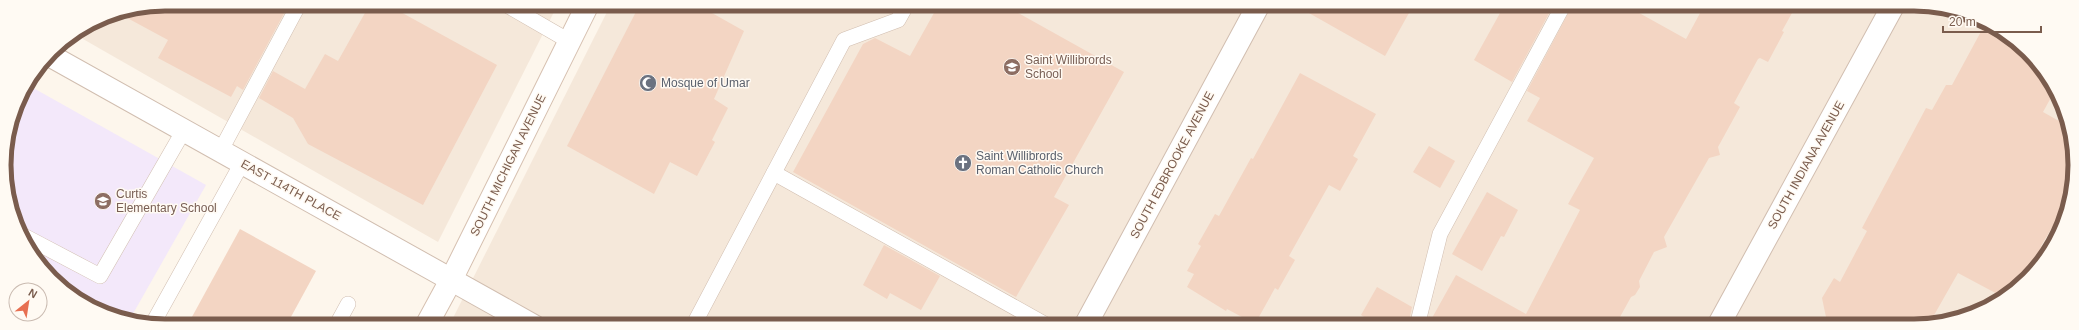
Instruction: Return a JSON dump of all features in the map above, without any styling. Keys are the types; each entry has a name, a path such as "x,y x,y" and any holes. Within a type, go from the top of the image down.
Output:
{"street":[{"name":"SOUTH MICHIGAN AVENUE","path":"430,319 451,280 584,11"},
{"name":"SOUTH EDBROOKE AVENUE","path":"1089,319 1255,11"},
{"name":"SOUTH INDIANA AVENUE","path":"1722,319 1890,11"},
{"name":"EAST 114TH PLACE","path":"54,58 521,319"}],"lane":[{"path":"221,150 296,11"},
{"path":"517,11 569,41"},
{"path":"697,319 844,40 898,20 903,11"},
{"path":"1419,319 1440,234 1560,11"},
{"path":"31,239 100,276 184,130"},
{"path":"155,319 242,163"},
{"path":"774,173 1035,319"},
{"path":"340,319 348,304"}],"shaded area":[{"path":"155,11 554,11 438,242 79,37 115,19"},
{"path":"607,11 1924,11 1964,19 2000,37 2016,49 2030,63 2042,79 2052,97 2060,115 2067,145 2067,185 2060,215 2042,251 2030,267 2016,281 2000,293 1982,303 1964,311 1934,318 453,319"},
{"name":"Curtis Elementary School","path":"32,87 206,185 132,315 115,311 79,293 63,281 49,267 37,251 27,233 16,205 11,175 12,145 19,115"}],"building":[{"path":"155,11 285,11 243,90 237,86 231,97 158,58 168,40 124,16"},
{"path":"366,11 399,11 497,65 423,205 308,144 293,118 259,98 273,71 305,89 325,54 338,61"},
{"path":"636,11 708,11 744,31 714,99 728,108 712,140 715,142 697,176 670,162 654,194 567,146"},
{"path":"935,11 1015,11 1124,72 1054,197 1069,205 1016,297 793,172 863,44 875,38 910,56"},
{"path":"1305,11 1410,11 1385,56"},
{"path":"1501,11 1550,11 1512,82 1474,60"},
{"path":"1569,11 1636,11 1686,39 1701,11 1793,11 1768,62 1760,58 1758,59 1734,103 1740,107 1718,147 1720,155 1709,158 1664,237 1667,247 1654,252 1639,281 1640,287 1635,295 1631,297 1619,319 1428,319 1429,316 1432,318 1456,275 1526,314 1580,210 1568,204 1594,158 1527,121 1540,98 1527,91"},
{"path":"1983,28 2000,37 2016,49 2030,63 2042,79 2052,96 2043,112 2062,123 2068,155 2067,185 2063,205 2060,214 2041,246 2044,248 2030,267 2016,281 1998,294 1958,273 1932,318 1830,319 1826,317 1822,298 1834,278 1840,282 1867,231 1862,228 1926,108 1932,110 1946,85 1952,85"},
{"path":"1300,73 1376,114 1353,156 1358,159 1340,191 1329,185 1289,256 1295,260 1278,290 1275,288 1258,319 1246,319 1227,309 1226,311 1187,287 1194,274 1187,271 1201,246 1198,244 1215,214 1219,216 1251,158 1253,159"},
{"path":"1429,146 1455,161 1440,188 1413,172"},
{"path":"1487,192 1518,210 1504,237 1501,236 1482,271 1452,254"},
{"path":"240,229 316,271 290,319 191,319"},
{"path":"884,245 940,276 921,310 890,293 887,299 863,285"},
{"path":"1377,287 1412,307 1409,319 1367,319 1361,315"}],"place":[{"name":"Saint Willibrords School","path":"1012,67"},
{"name":"Mosque of Umar","path":"648,83"},
{"name":"Saint Willibrords Roman Catholic Church","path":"963,163"},
{"name":"Curtis Elementary School","path":"103,201"}]}
